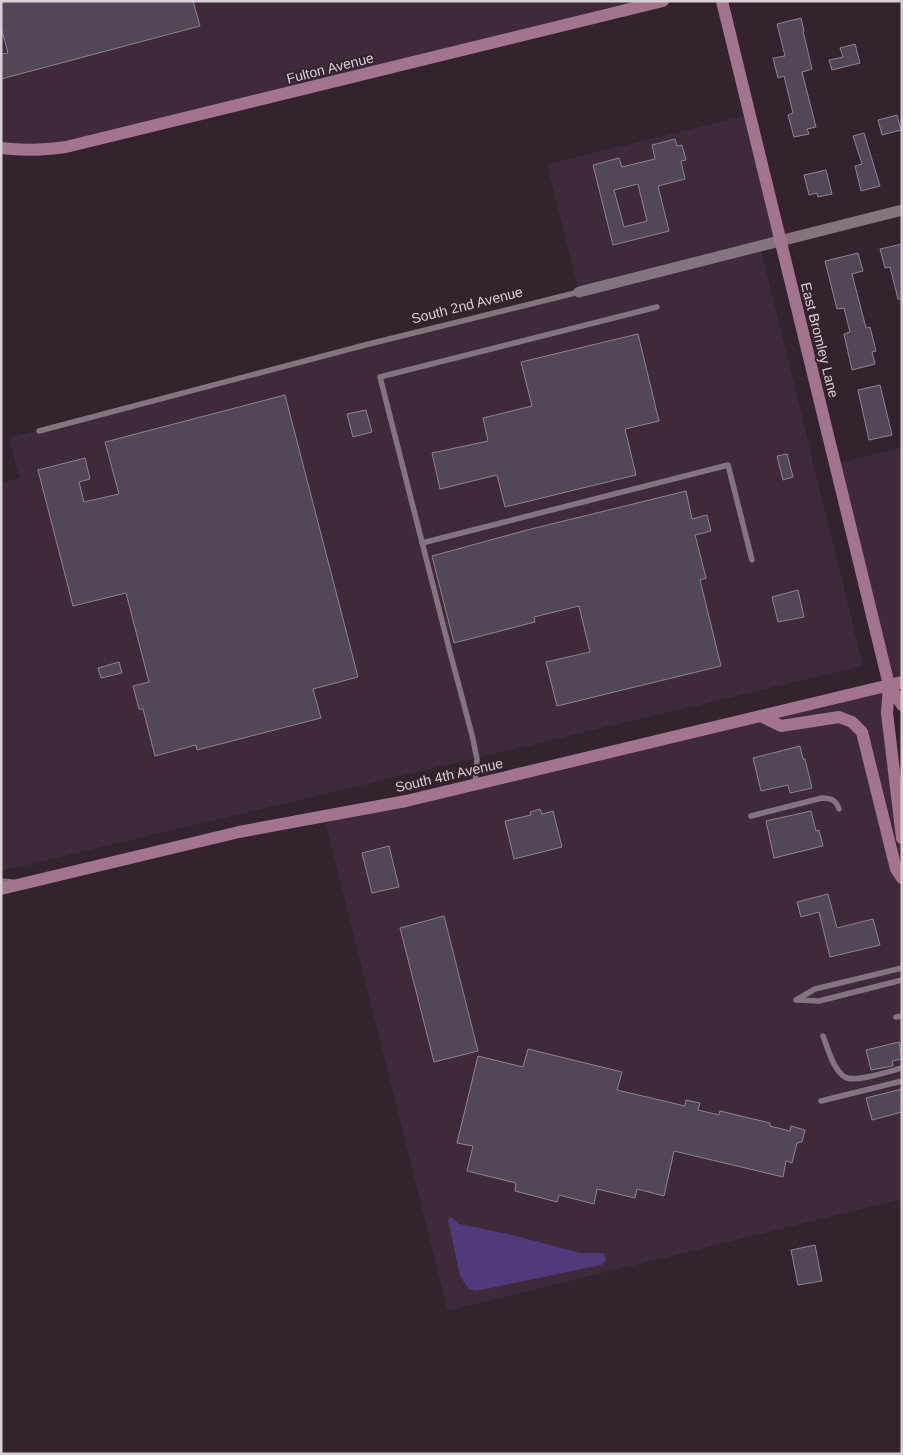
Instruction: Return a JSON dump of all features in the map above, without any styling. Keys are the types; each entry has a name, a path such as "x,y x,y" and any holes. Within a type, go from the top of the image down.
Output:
{"main road":[{"name":"Fulton Avenue","path":"1,148 46,150 66,147 663,1"},
{"name":"East Bromley Lane","path":"722,1 780,241 902,705"},
{"name":"East Bromley Lane","path":"895,684 886,713 902,838"},
{"name":"South 4th Avenue","path":"1,889 239,832 392,804 475,785 895,684"},
{"path":"761,716 781,726 839,717 852,722 862,732 896,869 902,878"}],"street":[{"name":"South 2nd Avenue","path":"579,292 902,210"}],"lane":[{"name":"South 2nd Avenue","path":"39,430 579,292"},
{"path":"475,785 477,759 472,735 380,377 657,307"},
{"path":"422,543 728,466 752,560"},
{"path":"751,816 822,798 833,799 839,809"},
{"path":"1,881 22,884"},
{"path":"902,968 815,989 796,1000 819,1001 902,980"},
{"path":"823,1036 836,1068 845,1077 856,1079 902,1068"},
{"path":"821,1101 902,1081"}],"shaded area":[{"path":"1,1 663,1 107,138 1,148"},
{"path":"750,115 781,241 760,246 863,666 1,871 1,483 19,478 9,438 579,291 547,164"},
{"path":"902,447 902,705 890,686 902,807 902,1199 448,1311 325,820 889,685 836,464"},
{"path":"451,1217 459,1224 512,1235 581,1253 604,1253 606,1260 601,1265 476,1291 468,1288 460,1276 448,1220"}],"building":[{"path":"1,1 193,1 200,26 1,79 1,54 8,53 1,27"},
{"path":"801,18 812,69 802,72 816,127 807,129 809,134 794,137 788,115 793,113 784,76 778,78 773,58 785,56 777,24"},
{"path":"855,44 860,63 832,70 829,60 843,57 840,48"},
{"path":"897,115 901,130 882,135 878,120"},
{"path":"864,133 880,186 861,191 855,166 862,164 853,136"},
{"path":"675,139 677,146 682,145 686,160 681,161 685,179 658,186 669,231 613,245 593,165 619,158 622,167 655,159 652,145","holes":["638,184 647,221 624,227 614,190"]},
{"path":"826,170 832,194 818,197 817,193 809,195 804,175"},
{"path":"902,244 902,299 898,299 890,267 885,268 880,249"},
{"path":"858,253 863,271 852,274 866,328 870,327 876,351 872,352 875,364 852,370 844,334 850,332 844,308 837,309 825,261"},
{"path":"638,334 659,421 625,429 636,475 505,507 497,475 440,489 432,453 488,441 483,418 532,406 521,362"},
{"path":"880,385 892,435 869,440 858,390"},
{"path":"285,395 358,677 313,689 321,718 197,750 196,745 155,756 143,709 139,709 133,686 149,682 126,593 73,606 38,470 85,458 90,479 79,482 84,502 119,494 105,442"},
{"path":"366,410 372,432 353,437 347,414"},
{"path":"787,454 793,477 783,480 777,456"},
{"path":"686,491 692,519 707,515 711,531 695,535 706,578 700,580 721,666 557,706 546,662 590,652 579,606 534,617 535,622 454,643 432,556 527,530"},
{"path":"798,590 804,617 778,622 772,597"},
{"path":"119,662 122,673 101,678 98,668"},
{"path":"800,746 812,788 790,793 788,785 761,791 753,758"},
{"path":"540,809 542,814 553,811 562,847 514,859 505,821 531,815 530,812"},
{"path":"811,811 816,831 819,830 823,846 774,858 766,821"},
{"path":"389,846 399,887 372,893 362,853"},
{"path":"828,894 837,928 873,919 880,945 830,957 819,912 801,917 797,902"},
{"path":"444,916 478,1051 434,1062 400,928"},
{"path":"899,1042 902,1059 892,1061 893,1066 871,1070 866,1050"},
{"path":"528,1049 622,1072 617,1090 685,1106 686,1100 700,1103 698,1110 719,1115 720,1111 770,1123 770,1126 790,1131 791,1126 805,1130 802,1142 797,1143 792,1163 786,1161 783,1177 674,1151 664,1196 637,1189 635,1198 597,1189 594,1204 559,1195 557,1202 515,1191 516,1183 467,1171 473,1146 457,1143 478,1056 523,1067"},
{"path":"902,1089 902,1112 872,1120 866,1098"},
{"path":"815,1245 822,1281 798,1285 791,1250"}]}
